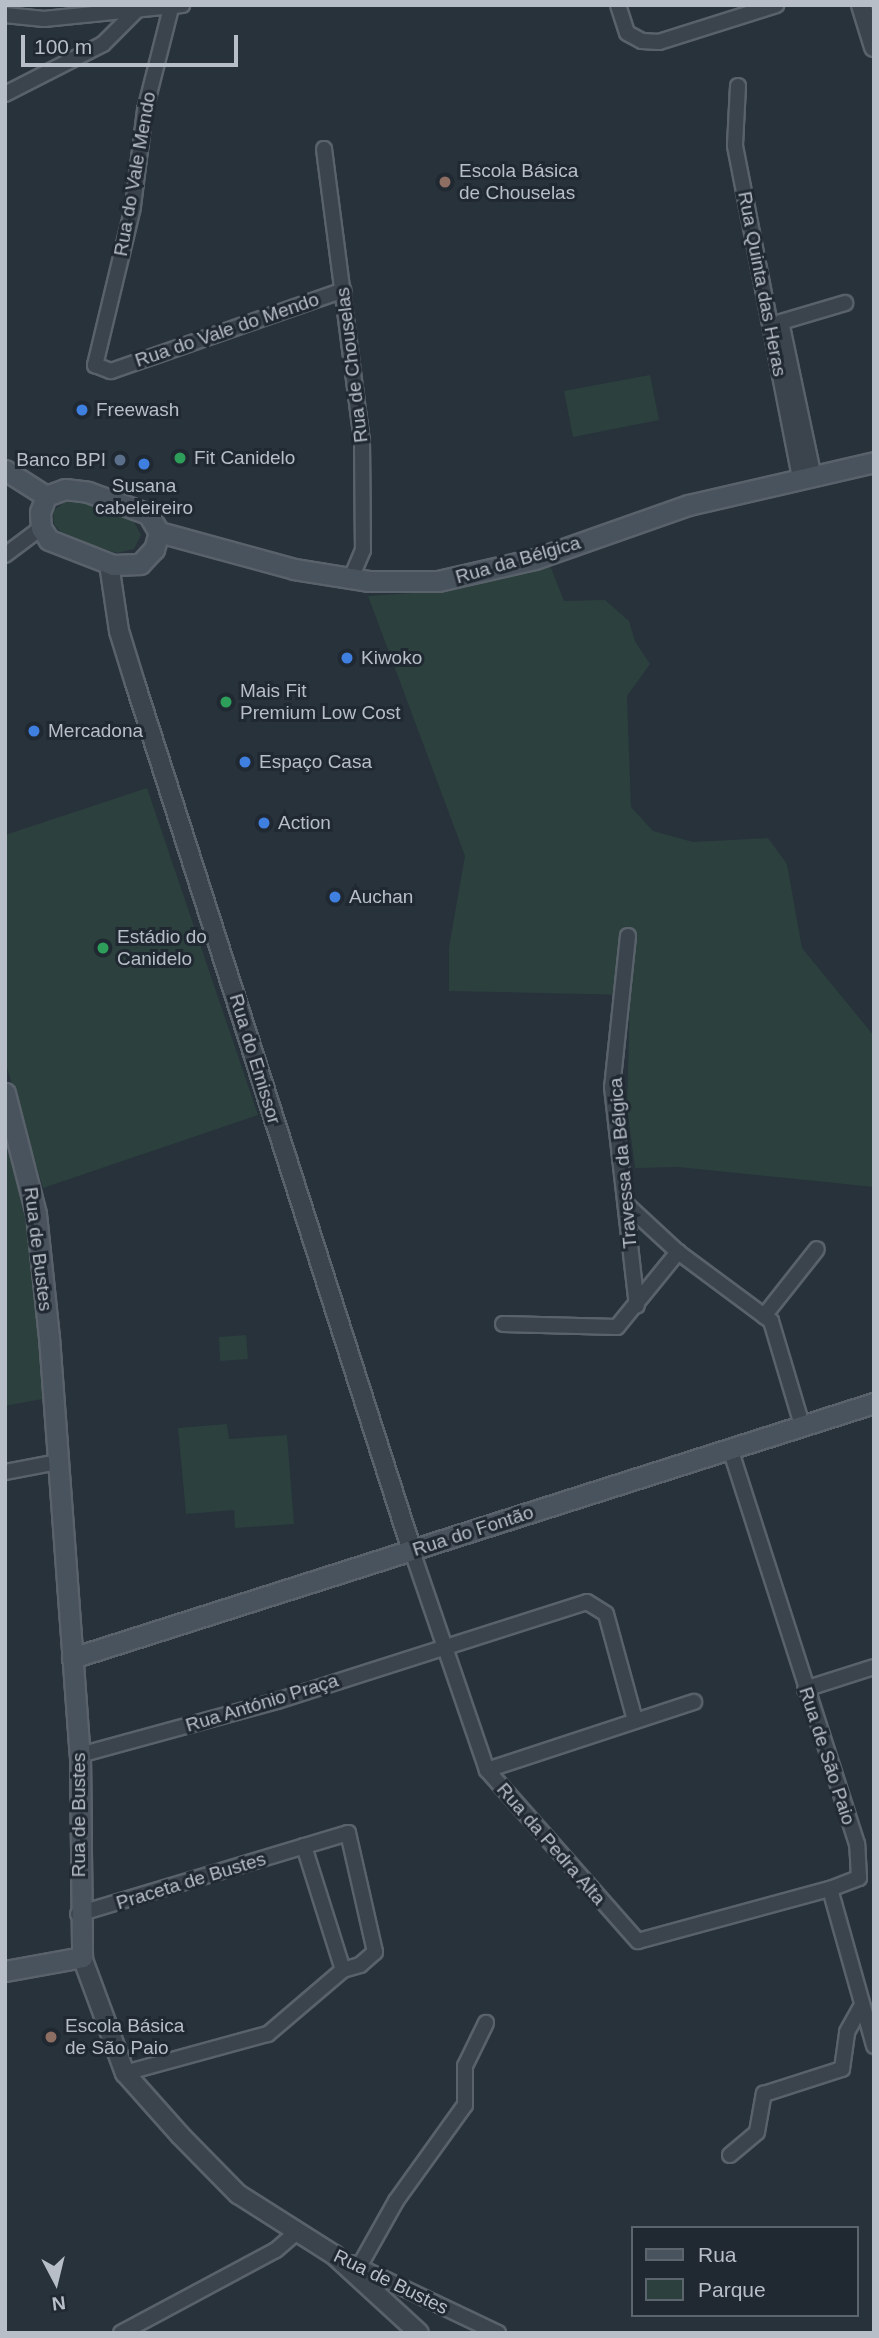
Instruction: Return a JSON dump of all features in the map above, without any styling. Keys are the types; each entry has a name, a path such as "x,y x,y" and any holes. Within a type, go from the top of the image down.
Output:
{"main road":[{"name":"Rua da Bélgica","path":"46,496 65,489 120,502 148,514 159,531 294,569 396,583 468,577 688,505 807,480 874,462"},
{"path":"5,470 46,496 41,528 62,549 109,564 140,564 154,549 159,531"},
{"name":"Rua de Bustes","path":"5,1093 36,1214 80,1755 78,1914 82,1957"},
{"name":"Rua do Fontão","path":"72,1658 88,1657 874,1403"},
{"path":"5,1972 82,1957"}],"street":[{"path":"618,5 627,33 642,41 659,42 776,5"},
{"path":"861,5 874,47"},
{"path":"5,15 44,19 119,9 176,7"},
{"name":"Rua do Vale Mendo","path":"111,372 95,365 133,207 145,110 176,7"},
{"path":"5,94 103,44 139,8"},
{"name":"Rua Quinta das Heras","path":"738,86 735,146 807,480"},
{"name":"Rua de Chouselas","path":"324,149 362,440 363,550 351,578"},
{"name":"Rua do Vale do Mendo","path":"111,372 343,289"},
{"name":"Rua Quinta das Heras","path":"807,480 781,322 845,303"},
{"path":"5,555 41,528"},
{"name":"Rua do Emissor","path":"109,564 119,631 412,1551"},
{"name":"Travessa da Bélgica","path":"628,936 612,1087 637,1306"},
{"path":"627,1205 678,1252 771,1321 802,1425"},
{"path":"764,1316 817,1249"},
{"path":"503,1324 617,1327 637,1306 678,1252"},
{"name":"Rua de São Paio","path":"730,1449 857,1844 859,1878 830,1888"},
{"path":"5,1472 58,1462"},
{"name":"Rua da Pedra Alta","path":"412,1551 487,1770 638,1941 830,1888"},
{"name":"Rua António Praça","path":"80,1755 277,1701 587,1602 606,1614 635,1720"},
{"path":"806,1689 874,1667"},
{"path":"487,1770 694,1702"},
{"name":"Praceta de Bustes","path":"78,1914 348,1833 375,1952 360,1965 343,1970"},
{"path":"125,2073 268,2034 343,1970 304,1846"},
{"path":"830,1888 874,2046"},
{"name":"Rua de Bustes","path":"82,1957 125,2073 237,2194 334,2255 498,2333"},
{"path":"730,2155 757,2132 764,2094 842,2069 847,2032 862,2005"},
{"path":"359,2267 396,2202 465,2105 465,2066 486,2022"},
{"path":"121,2333 143,2327 276,2250 297,2232"},
{"path":"334,2255 419,2333"}],"green space":[{"path":"650,375 659,420 573,437 564,391"},
{"path":"70,498 132,518 141,535 134,549 117,553 63,535 54,524 53,511"},
{"path":"549,563 564,601 605,600 629,621 635,641 650,664 627,696 631,807 653,831 693,842 768,838 787,864 802,948 874,1036 874,1187 678,1167 635,1168 627,1107 630,995 449,991 449,947 465,856 368,596 428,592"},
{"name":"Estádio do Canidelo","path":"147,788 258,1115 43,1188 5,1061 5,835"},
{"path":"5,1110 33,1191 48,1398 5,1406"},
{"path":"246,1335 248,1359 220,1361 219,1337"},
{"path":"227,1424 229,1439 287,1435 294,1524 235,1528 234,1510 186,1514 178,1428"}],"place":[{"name":"Escola Básica de Chouselas","path":"445,182"},
{"name":"Freewash","path":"82,410"},
{"name":"Fit Canidelo","path":"180,458"},
{"name":"Banco BPI","path":"120,460"},
{"name":"Susana cabeleireiro","path":"144,464"},
{"name":"Kiwoko","path":"347,658"},
{"name":"Mais Fit Premium Low Cost","path":"226,702"},
{"name":"Mercadona","path":"34,731"},
{"name":"Espaço Casa","path":"245,762"},
{"name":"Action","path":"264,823"},
{"name":"Auchan","path":"335,897"},
{"name":"Estádio do Canidelo","path":"103,948"},
{"name":"Escola Básica de São Paio","path":"51,2037"}]}
